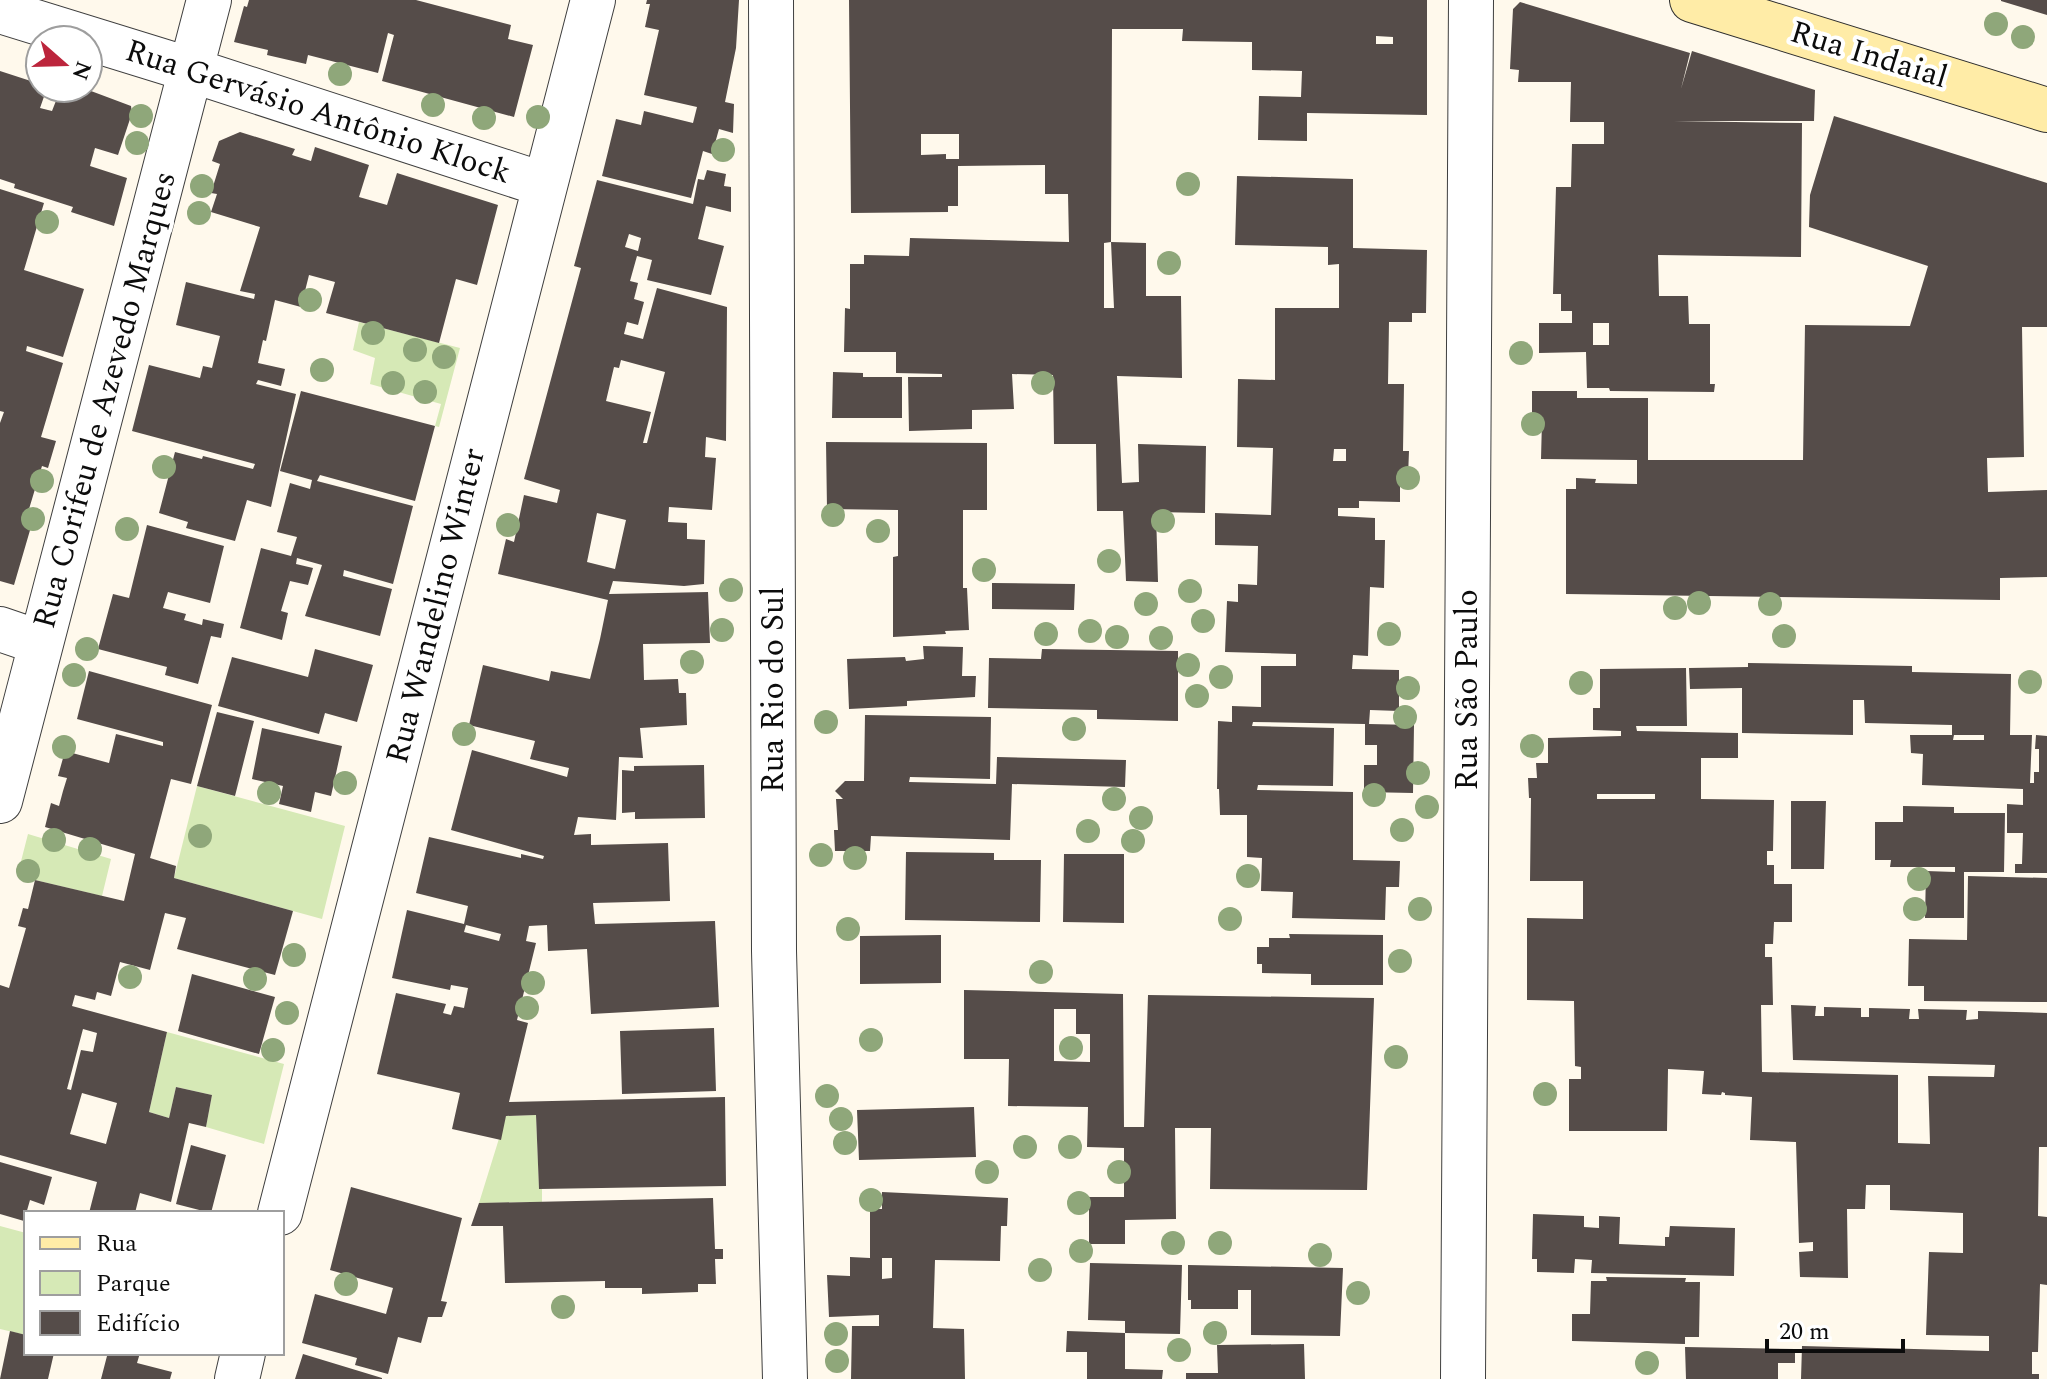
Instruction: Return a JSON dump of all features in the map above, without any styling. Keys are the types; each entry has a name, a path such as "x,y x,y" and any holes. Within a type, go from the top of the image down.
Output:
{"main road":[{"name":"Rua Indaial","path":"1692,0 2047,110"}],"street":[{"name":"Rua Corifeu de Azevedo Marques","path":"0,801 209,0"},
{"name":"Rua Wandelino Winter","path":"281,1211 593,0"},
{"name":"Rua Rio do Sul","path":"771,0 774,951 785,1379"},
{"name":"Rua São Paulo","path":"1463,1379 1471,0"},
{"name":"Rua Gervásio Antônio Klock","path":"0,11 545,185"},
{"path":"0,629 41,643"},
{"path":"237,1379 243,1355"}],"green space":[{"path":"359,322 460,348 439,427 435,426 441,404 370,384 375,358 353,350"},
{"path":"197,786 345,826 322,919 174,878"},
{"path":"28,834 111,859 102,896 18,873"},
{"path":"167,1032 284,1064 264,1144 206,1127 212,1095 176,1087 169,1118 149,1112"},
{"path":"536,1115 542,1202 479,1203 506,1116"},
{"path":"0,1226 24,1232 24,1335 0,1329"}],"building":[{"path":"249,0 416,0 511,25 508,39 533,45 514,117 382,81 394,35 388,33 378,73 308,55 306,64 267,55 268,50 234,42 244,6 247,7"},
{"path":"647,0 739,0 736,48 725,102 734,104 733,133 719,129 712,154 703,151 691,198 602,176 616,119 641,125 644,111 693,123 697,107 644,95 659,30 645,27 650,4 646,4"},
{"path":"849,0 1427,0 1427,115 1307,113 1307,141 1258,140 1259,96 1301,97 1302,71 1252,70 1252,42 1182,41 1183,29 1112,29 1111,242 1146,243 1146,296 1181,296 1182,378 1117,376 1122,483 1139,482 1138,444 1206,446 1205,513 1156,512 1158,582 1126,581 1123,511 1097,511 1096,444 1054,444 1053,375 1012,374 1014,409 972,410 972,429 909,431 908,377 942,377 942,374 896,373 896,352 844,352 845,308 850,309 850,264 864,264 864,255 909,256 910,238 1069,242 1068,194 1045,194 1045,165 958,166 958,206 948,206 948,212 851,213","holes":["1376,36 1393,37 1393,44 1376,44","921,134 959,134 959,159 946,159 946,154 921,155","1111,242 1114,308 1104,308 1104,243"]},
{"path":"2047,0 2047,15 2001,1"},
{"path":"1520,2 1690,53 1681,89 1692,51 1815,90 1814,121 1674,121 1802,123 1801,257 1658,255 1659,296 1688,296 1689,324 1710,324 1710,384 1715,384 1714,392 1587,388 1586,352 1539,353 1539,323 1572,323 1572,311 1561,311 1561,294 1553,294 1556,187 1571,187 1572,144 1604,144 1604,122 1570,122 1571,82 1518,82 1519,70 1510,69 1513,9","holes":["1593,323 1609,323 1609,345 1593,345"]},
{"path":"0,71 24,79 24,104 41,104 40,108 52,111 55,104 104,104 104,96 131,106 132,113 118,155 95,148 90,166 127,178 114,226 71,212 73,207 14,188 15,184 0,179"},
{"path":"1834,116 2047,183 2047,327 2022,327 2024,457 1987,458 1988,492 2047,490 2047,577 2000,578 2000,600 1566,594 1566,489 1576,489 1576,478 1596,479 1595,483 1637,484 1637,460 1541,459 1542,420 1532,420 1532,391 1577,391 1577,398 1648,398 1648,460 1803,460 1805,325 1910,326 1928,266 1809,227 1810,195"},
{"path":"240,132 295,149 292,155 311,161 315,147 369,165 359,197 387,205 397,173 498,205 477,285 456,279 439,343 326,313 335,282 309,275 301,307 275,300 258,363 285,369 281,386 258,380 256,384 296,394 271,507 247,500 235,541 186,528 188,522 159,513 175,452 253,469 255,464 132,431 149,365 200,378 203,366 212,368 220,336 176,325 186,282 254,299 255,294 240,291 260,227 211,212 217,194 211,193 220,164 212,161 219,141"},
{"path":"707,170 726,174 724,186 731,187 731,212 706,206 698,239 724,246 711,295 647,280 652,260 637,256 630,281 638,283 634,299 644,302 638,325 627,322 624,334 643,339 657,288 727,307 726,441 706,437 705,457 716,458 712,510 669,507 668,522 687,523 687,539 705,540 704,584 684,586 613,581 609,594 708,592 710,643 643,644 644,680 678,679 679,693 686,693 687,725 640,728 643,758 619,757 616,820 578,817 574,835 591,834 591,845 668,843 670,901 593,903 595,924 715,921 719,1007 591,1014 587,949 548,951 547,925 529,926 526,941 536,943 517,1020 528,1023 509,1102 725,1097 726,1186 539,1189 536,1115 506,1116 501,1140 452,1129 460,1093 377,1074 396,993 446,1004 443,1013 451,1015 454,1006 464,1008 468,988 451,985 450,990 392,978 407,910 464,924 468,906 416,893 429,837 521,858 521,854 543,859 544,856 451,830 472,750 567,777 569,768 530,759 535,741 469,725 483,665 549,681 551,671 590,679 600,639 608,600 498,574 506,539 514,542 524,495 557,503 560,490 524,479 581,268 574,266 597,180 693,204 698,179 704,180","holes":["629,234 641,238 638,251 625,247","621,360 665,372 647,443 643,443 651,412 606,401 614,367 619,368","597,513 626,520 615,569 587,562","466,925 501,934 499,941 464,932"]},
{"path":"1237,176 1353,179 1353,248 1427,250 1426,313 1412,313 1412,322 1389,322 1388,384 1404,384 1403,451 1409,451 1408,477 1403,477 1403,482 1400,482 1400,502 1359,501 1359,508 1338,508 1338,516 1375,518 1375,540 1385,540 1384,588 1370,587 1368,656 1353,655 1352,669 1399,670 1399,711 1370,710 1369,724 1414,725 1413,793 1364,792 1364,765 1377,765 1377,745 1365,745 1365,724 1253,722 1252,726 1334,728 1333,786 1258,785 1257,790 1353,792 1353,860 1400,861 1399,887 1386,887 1385,920 1292,918 1293,892 1261,891 1262,858 1247,857 1247,815 1220,815 1217,789 1218,721 1232,722 1232,706 1261,707 1261,666 1296,666 1296,654 1225,652 1227,601 1238,602 1238,584 1257,585 1258,546 1215,545 1215,513 1271,515 1273,448 1237,447 1238,379 1275,380 1275,308 1339,308 1339,264 1328,265 1328,247 1235,245","holes":["1334,449 1346,449 1346,461 1333,461"]},
{"path":"0,189 44,203 24,270 84,289 63,357 27,346 26,351 63,363 41,437 56,441 48,468 42,466 26,519 33,520 14,585 0,581 0,423 4,412 0,411"},
{"path":"833,372 863,373 863,377 902,377 902,418 832,418"},
{"path":"301,391 435,426 415,501 320,475 317,481 413,506 393,584 344,570 343,576 392,589 380,636 305,616 322,565 297,558 296,564 313,568 308,585 290,581 281,611 288,613 282,640 240,628 261,548 291,556 297,537 277,532 290,483 310,489 312,480 280,471"},
{"path":"826,442 987,443 987,510 963,510 963,588 967,588 969,630 893,637 893,557 898,556 898,510 827,509"},
{"path":"147,525 224,546 210,603 168,592 163,608 186,614 184,620 202,625 203,619 224,624 221,638 211,636 198,684 165,675 167,667 98,649 113,594 129,598"},
{"path":"992,583 1075,584 1074,610 992,609"},
{"path":"923,646 963,647 962,676 976,676 975,697 907,701 907,706 849,709 847,659 924,659"},
{"path":"315,649 373,665 357,722 325,713 319,734 218,706 232,657 308,677"},
{"path":"1042,649 1178,651 1178,721 1097,719 1097,710 988,708 989,658 1041,659"},
{"path":"1748,663 1912,666 1912,672 2011,674 2010,735 2032,735 2030,783 2034,783 2034,772 2039,772 2036,735 2047,736 2047,873 2015,873 2015,864 2022,864 2023,833 2007,833 2007,804 2023,805 2023,789 1922,785 1923,754 1911,753 1910,735 1952,735 1952,725 1865,723 1864,700 1853,700 1853,735 1742,733 1742,688 1690,689 1689,668 1748,667","holes":["1954,735 1984,735 1984,740 1953,740"]},
{"path":"1686,668 1687,726 1636,726 1637,731 1738,733 1738,758 1701,758 1701,799 1774,800 1773,851 1767,851 1767,865 1774,865 1774,884 1792,884 1792,922 1774,922 1773,944 1765,944 1765,957 1772,957 1773,1005 1761,1005 1762,1072 1898,1075 1898,1143 1930,1144 1928,1076 1994,1077 1995,1065 1793,1060 1791,1005 1816,1006 1815,1016 1824,1016 1824,1007 1861,1008 1861,1017 1869,1017 1869,1008 1910,1009 1909,1019 1919,1019 1918,1009 1967,1010 1966,1020 1978,1019 1978,1011 2047,1013 2047,1147 2039,1147 2038,1216 2047,1217 2047,1285 2040,1284 2038,1352 2032,1352 2032,1374 2039,1374 2039,1379 1801,1379 1802,1346 1989,1351 1989,1336 1926,1335 1929,1252 1963,1253 1963,1213 1890,1210 1890,1185 1866,1185 1865,1209 1847,1209 1848,1278 1800,1277 1799,1252 1813,1251 1813,1242 1799,1243 1796,1142 1750,1140 1752,1097 1725,1095 1722,1092 1721,1095 1702,1094 1704,1071 1668,1069 1667,1131 1569,1131 1569,1079 1581,1079 1581,1067 1575,1066 1574,1001 1527,1000 1527,918 1583,919 1583,881 1530,881 1531,798 1528,778 1537,778 1536,763 1548,763 1548,738 1621,736 1621,731 1593,730 1593,708 1600,708 1600,669","holes":["1597,794 1655,794 1655,799 1597,799"]},
{"path":"89,671 212,705 191,784 171,779 150,858 176,866 174,878 293,911 275,975 177,949 186,918 165,913 150,970 120,962 111,996 97,992 95,1000 75,995 72,1006 167,1032 149,1112 169,1118 176,1087 212,1095 206,1127 189,1123 171,1202 140,1193 136,1211 90,1211 97,1182 0,1155 0,985 9,988 26,928 18,926 23,908 28,909 35,880 124,901 135,854 45,827 51,803 59,806 67,778 58,776 65,751 109,763 116,734 163,746 163,742 77,719","holes":["83,1029 97,1033 93,1052 81,1050 71,1090 67,1089","82,1093 117,1103 106,1144 70,1134"]},
{"path":"217,712 254,721 235,796 197,786"},
{"path":"865,715 991,717 990,779 910,777 909,782 996,784 997,757 1126,760 1125,787 1012,784 1010,840 871,836 870,851 835,851 834,830 838,830 836,799 843,799 835,791 845,781 864,781"},
{"path":"262,728 342,746 331,796 315,792 311,812 279,804 283,786 252,779"},
{"path":"704,765 705,818 635,819 635,812 622,813 622,770 634,771 634,766"},
{"path":"1791,801 1826,801 1824,869 1791,869"},
{"path":"1903,806 1954,807 1954,813 2005,813 2004,872 1964,872 1964,918 1925,918 1926,871 1955,872 1955,867 1890,867 1891,860 1875,860 1875,822 1903,822"},
{"path":"906,852 994,853 994,860 1041,860 1040,922 905,920"},
{"path":"1064,854 1124,854 1124,923 1063,922"},
{"path":"1968,876 2047,878 2047,1002 1924,1001 1924,986 1908,986 1909,939 1967,940"},
{"path":"1289,934 1383,935 1383,985 1311,985 1311,974 1262,973 1262,964 1257,964 1257,947 1269,947 1269,938 1290,938"},
{"path":"941,935 941,983 860,984 860,936"},
{"path":"192,974 275,997 259,1054 178,1031"},
{"path":"964,990 1123,994 1124,1127 1144,1127 1148,995 1374,998 1367,1190 1210,1189 1211,1128 1175,1128 1176,1219 1125,1220 1125,1244 1089,1244 1089,1197 1124,1197 1124,1148 1087,1147 1088,1107 1008,1106 1009,1059 964,1059","holes":["1054,1009 1076,1009 1076,1034 1090,1034 1090,1062 1054,1061"]},
{"path":"714,1028 716,1091 622,1094 620,1031"},
{"path":"974,1107 976,1157 859,1160 857,1110"},
{"path":"191,1145 226,1155 212,1211 176,1204"},
{"path":"0,1162 52,1177 44,1205 30,1200 27,1211 24,1211 24,1221 0,1214"},
{"path":"351,1187 462,1218 441,1301 447,1302 442,1317 428,1317 421,1343 398,1337 388,1374 355,1365 357,1358 302,1343 315,1294 386,1314 393,1288 330,1270"},
{"path":"882,1192 1008,1198 1007,1226 1001,1226 1000,1261 935,1260 933,1328 964,1329 965,1379 851,1379 852,1326 879,1326 879,1315 829,1317 827,1275 850,1276 850,1257 870,1258 870,1209 882,1209","holes":["882,1258 892,1258 892,1278 882,1279"]},
{"path":"713,1198 715,1249 723,1249 723,1259 715,1259 716,1284 698,1284 698,1292 642,1294 642,1288 605,1288 605,1281 505,1283 503,1226 471,1226 479,1203"},
{"path":"1533,1214 1584,1216 1584,1227 1599,1228 1599,1216 1620,1217 1619,1244 1665,1246 1670,1226 1735,1228 1734,1276 1591,1273 1592,1260 1575,1259 1574,1273 1537,1272 1537,1259 1532,1259"},
{"path":"1090,1263 1182,1265 1180,1334 1125,1333 1125,1321 1088,1320"},
{"path":"1188,1265 1343,1268 1340,1336 1251,1335 1251,1290 1238,1290 1238,1309 1191,1309"},
{"path":"1606,1277 1686,1278 1685,1282 1700,1282 1699,1337 1685,1337 1685,1344 1572,1341 1572,1314 1590,1314 1591,1281 1607,1281"},
{"path":"10,1331 24,1334 24,1355 54,1355 48,1379 0,1379"},
{"path":"1067,1331 1125,1333 1125,1369 1163,1370 1162,1379 1087,1379 1087,1352 1066,1352"},
{"path":"1304,1344 1305,1379 1186,1379 1186,1373 1218,1373 1217,1345"},
{"path":"1685,1347 1795,1349 1795,1363 1778,1363 1778,1379 1686,1379"},
{"path":"303,1354 382,1378 382,1379 295,1379"},
{"path":"139,1355 137,1363 172,1372 170,1379 101,1379 107,1356"}]}
